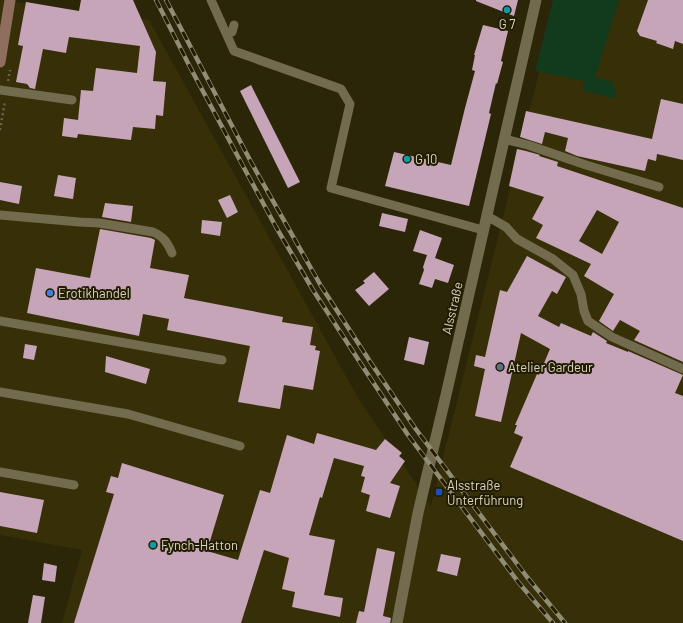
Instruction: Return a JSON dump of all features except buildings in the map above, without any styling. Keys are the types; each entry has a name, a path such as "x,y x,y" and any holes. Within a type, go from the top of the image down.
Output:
{"main road":[{"path":"0,62 10,0"}],"street":[{"name":"Alsstraße","path":"397,623 418,513 536,0"}],"lane":[{"path":"211,0 234,51 341,89 350,104 331,188 484,230"},
{"path":"0,90 72,100"},
{"path":"504,139 659,187"},
{"path":"0,214 99,223 153,232 160,235 167,242 172,253"},
{"path":"487,216 506,227 517,239 553,259 573,276 581,294 584,310 588,320 612,337 683,369"},
{"path":"0,321 222,360"},
{"path":"0,392 128,414 240,446"},
{"path":"0,472 74,485"}],"shaded area":[{"path":"0,0 149,20 358,398 431,506 557,0 683,0 683,623 62,623 82,550 0,535"}],"green space":[{"path":"553,0 619,0 595,77 613,82 616,93 615,97 612,98 582,90 584,81 535,71"}],"railway":[{"path":"156,0 190,67 276,227 313,290 408,435 519,583 553,623"},
{"path":"166,0 251,162 321,286 415,428 527,577 565,623"}],"place":[{"name":"G 7","path":"507,10"},
{"name":"G 10","path":"407,159"},
{"name":"Erotikhandel","path":"50,293"},
{"name":"Atelier Gardeur","path":"500,367"},
{"name":"Alsstraße Unterführung","path":"439,492"},
{"name":"Fynch-Hatton","path":"153,545"}]}
